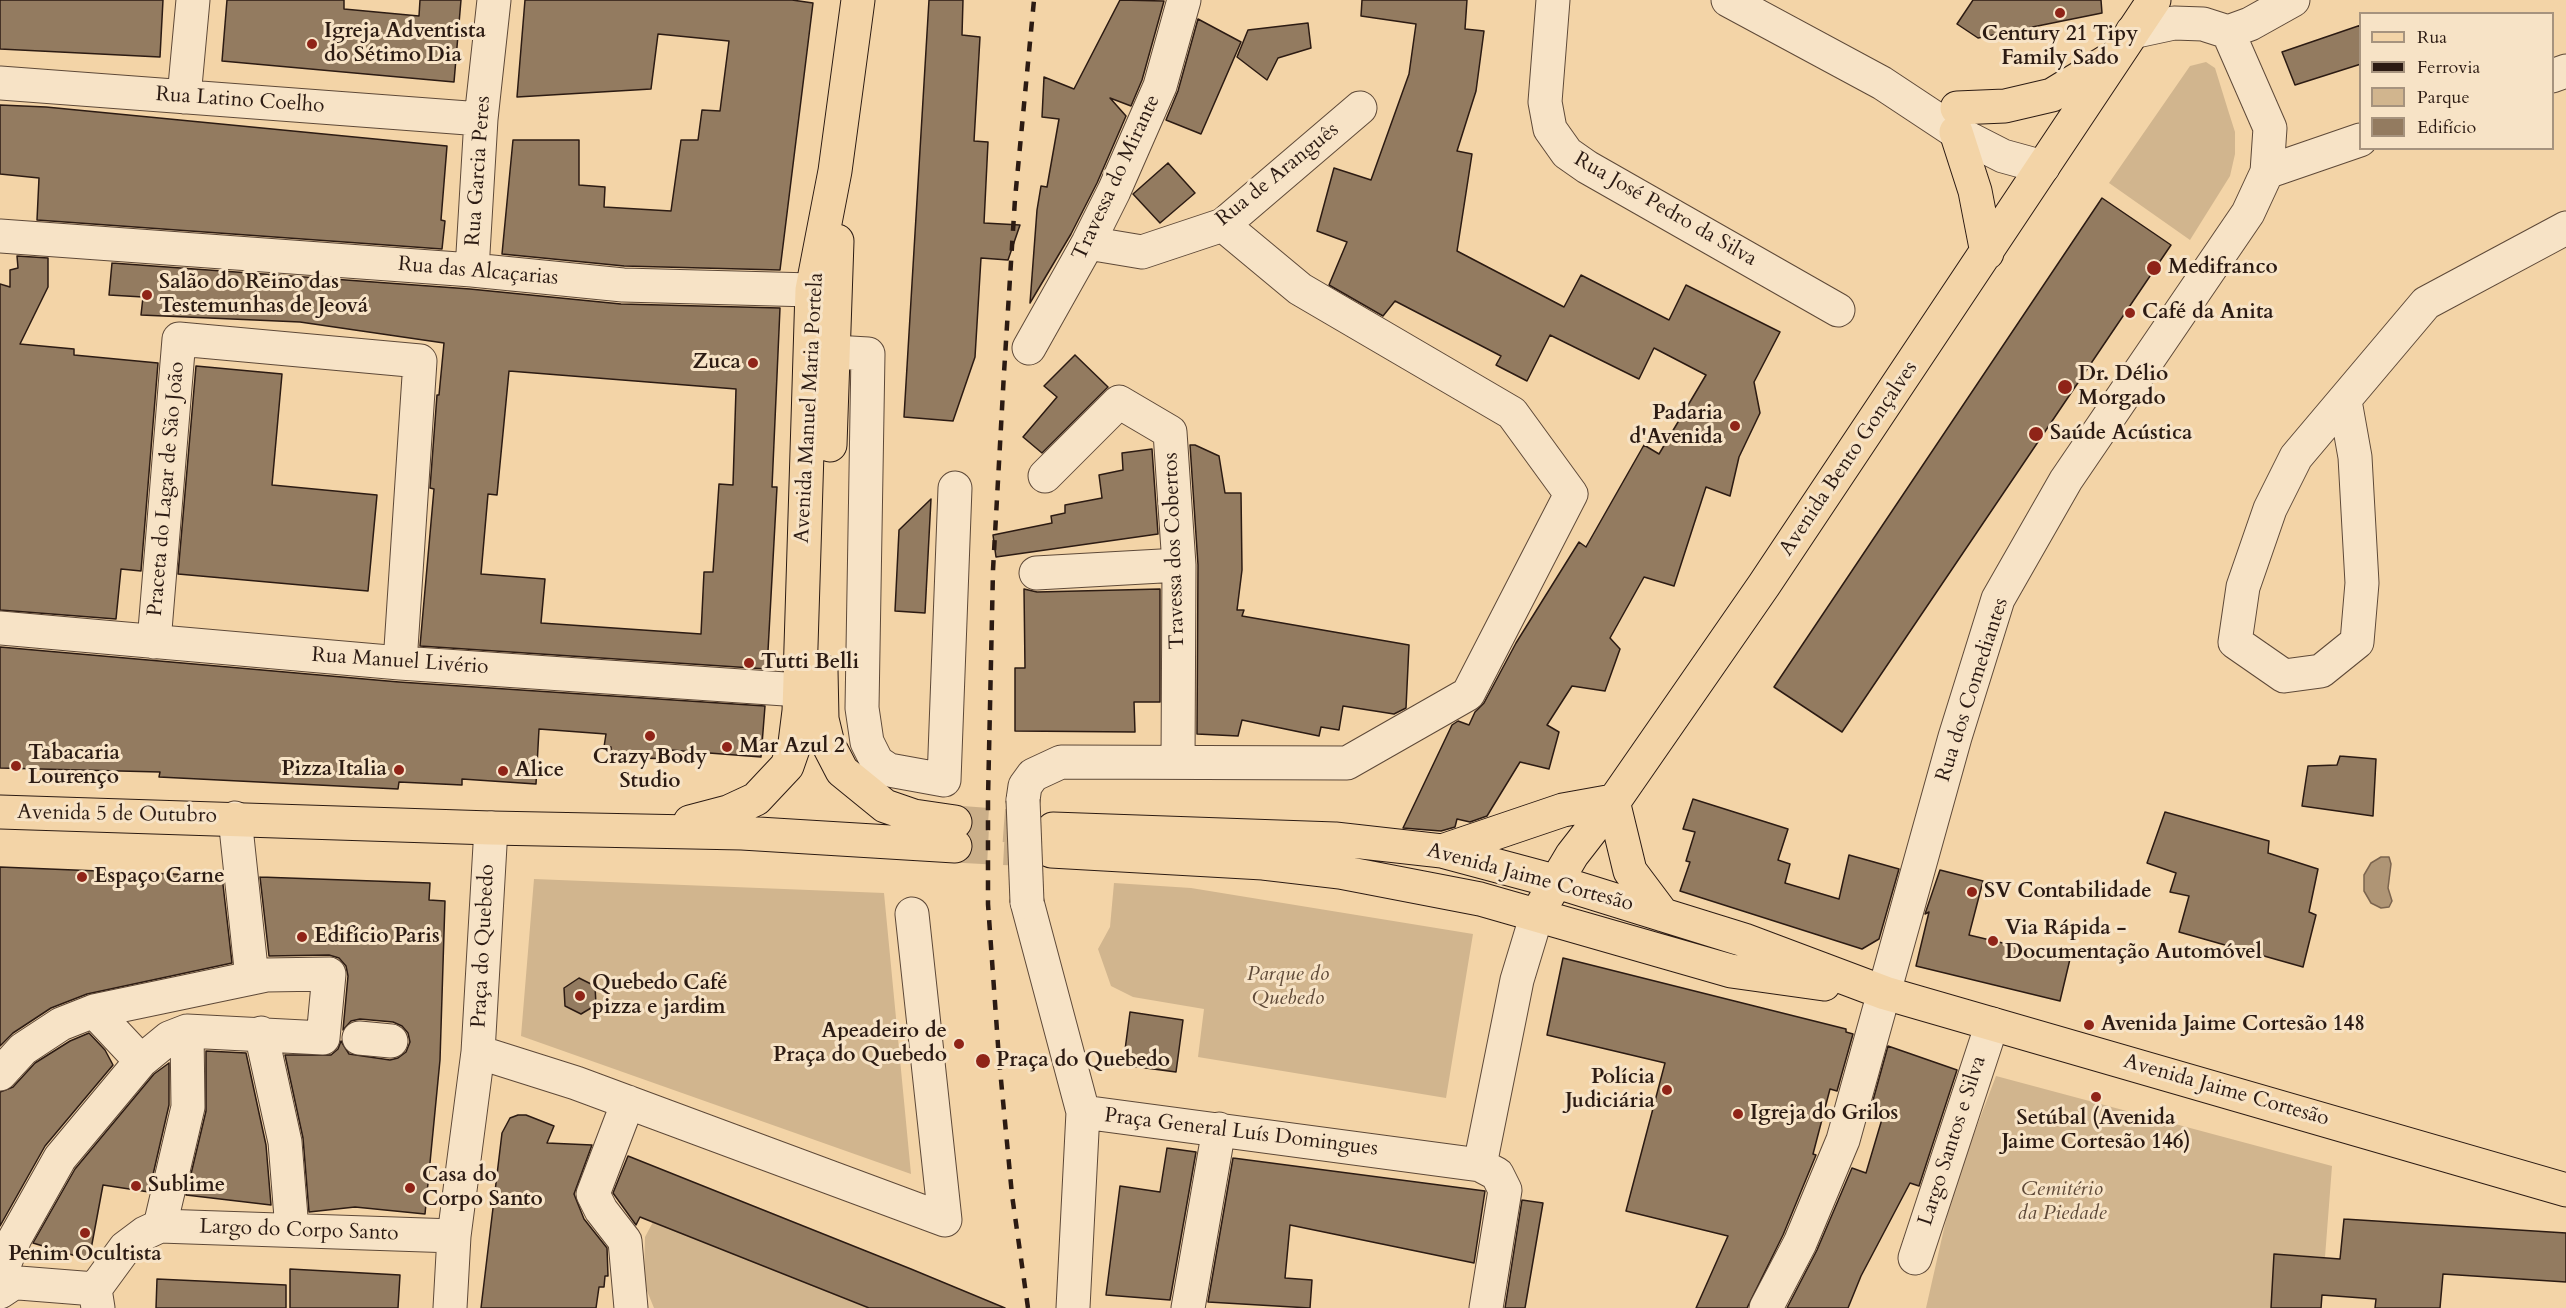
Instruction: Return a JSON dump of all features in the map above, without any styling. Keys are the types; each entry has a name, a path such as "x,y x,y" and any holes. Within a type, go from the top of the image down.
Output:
{"main road":[{"name":"Avenida Manuel Maria Portela","path":"653,830 728,812 756,799 787,766 795,743 800,701 812,290 835,171 858,0"},
{"name":"Avenida Bento Gonçalves","path":"1537,914 1554,881 1764,585 1987,253 2113,58 2154,0"},
{"path":"1987,253 1975,191 1956,120 2052,94 2113,58"},
{"path":"653,830 955,834 885,806 842,771 828,744 820,691 838,248 835,171"},
{"path":"1442,850 1563,810 1612,801 1630,871 1663,915"},
{"name":"Avenida 5 de Outubro","path":"0,812 491,828 653,830"},
{"name":"Avenida Jaime Cortesão","path":"1885,993 1731,971 1480,899 1340,872 1052,840 1335,839 1442,850 1554,881 1744,940 1885,993 2566,1190"}],"street":[{"path":"184,97 193,0"},
{"name":"Rua Garcia Peres","path":"472,270 481,119 494,0"},
{"name":"Travessa do Mirante","path":"1029,348 1088,243 1160,87 1184,0"},
{"name":"Rua José Pedro da Silva","path":"1552,0 1545,102 1550,129 1567,153 1587,167 1838,310"},
{"path":"1728,0 1956,120 2003,156 2043,167"},
{"path":"2132,32 2174,23 2203,24 2228,32 2250,24 2293,0"},
{"name":"Rua dos Comediantes","path":"1766,1308 1800,1243 1844,1140 1955,737 1998,600 2066,480 2248,213 2267,172 2270,128 2228,32"},
{"name":"Rua Latino Coelho","path":"0,83 481,119"},
{"name":"Rua de Aranguês","path":"1088,243 1142,252 1223,225 1360,108"},
{"path":"2267,172 2359,142"},
{"name":"Praça General Luís Domingues","path":"1223,225 1300,289 1512,413 1571,494 1468,694 1347,763 1061,762 1033,776 1025,786 1023,800 1027,902 1083,1113 1480,1165"},
{"path":"2345,401 2355,457 2362,583 2357,642 2321,670 2284,676 2235,642 2243,587 2270,510 2296,457 2426,303 2566,228"},
{"name":"Rua das Alcaçarias","path":"0,236 472,270 623,285 812,290"},
{"name":"Praceta do Lagar de São João","path":"154,642 179,339 420,361 400,663"},
{"path":"834,352 868,354 862,708 867,742 877,762 889,770 944,780 955,488"},
{"name":"Travessa dos Cobertos","path":"1045,476 1119,402 1170,432 1179,564 1178,762"},
{"path":"1036,573 1179,564"},
{"name":"Rua Manuel Livério","path":"0,628 800,701"},
{"path":"235,818 252,978"},
{"name":"Praça do Quebedo","path":"491,828 478,1052 628,1102 945,1220 912,914"},
{"path":"1486,1308 1505,1190 1497,1174 1480,1165 1517,980 1537,914"},
{"path":"0,1074 23,1049 61,1024 94,1011 252,978 329,974 339,1036"},
{"path":"94,1011 141,1061"},
{"name":"Largo Santos e Silva","path":"1915,1258 1992,1024"},
{"path":"0,1275 15,1238 60,1158 141,1061 168,1038 187,1031 261,1033 323,1038 339,1036 391,1041"},
{"path":"0,1292 12,1284 19,1283 96,1298 125,1248 153,1229 188,1107 187,1031"},
{"path":"261,1033 285,1142 292,1230"},
{"path":"450,1308 454,1236 478,1052"},
{"path":"628,1102 593,1194 601,1210 625,1241 631,1308"},
{"path":"1073,1308 1083,1113"},
{"path":"1188,1308 1219,1129"},
{"name":"Largo do Corpo Santo","path":"153,1229 292,1230 454,1236"}],"green space":[{"path":"2206,62 2215,68 2235,132 2235,154 2230,176 2190,240 2109,183 2190,66"},
{"path":"534,879 884,893 911,1174 521,1036"},
{"name":"Parque do Quebedo","path":"1114,883 1191,888 1473,934 1446,1098 1198,1057 1204,1009 1133,997 1111,986 1098,949 1110,927"},
{"name":"Cemitério da Piedade","path":"1996,1076 2332,1166 2325,1257 2275,1254 2271,1308 1926,1308 1953,1189"},
{"path":"653,1222 869,1308 654,1308 645,1286 644,1276 645,1237"}],"shaded area":[{"path":"2381,857 2389,857 2391,864 2388,888 2392,901 2389,907 2381,908 2371,903 2364,891 2364,875 2371,863"}],"building":[{"path":"0,0 163,0 160,57 0,49"},
{"path":"227,0 344,0 344,9 419,16 420,0 461,0 454,82 222,61"},
{"path":"525,0 792,0 813,3 780,270 624,266 502,254 513,140 579,140 579,185 605,187 604,207 671,211 681,140 698,140 702,110 720,111 729,41 658,34 651,89 517,97"},
{"path":"929,0 963,0 962,35 980,37 974,141 988,142 984,223 1020,225 1008,260 981,258 975,357 953,421 904,417"},
{"path":"1120,0 1164,1 1142,80 1131,106 1110,98 1126,116 1097,183 1071,234 1030,303 1037,210 1041,186 1047,187 1059,119 1042,117 1044,77 1074,89"},
{"path":"1362,0 1467,0 1465,29 1484,31 1476,91 1457,151 1472,154 1457,251 1564,307 1581,275 1669,320 1686,285 1780,332 1754,382 1760,413 1739,457 1730,496 1706,487 1674,586 1644,577 1610,638 1620,649 1605,691 1572,686 1547,725 1559,732 1549,769 1520,762 1487,816 1470,822 1457,819 1455,827 1441,831 1403,828 1452,725 1458,721 1469,725 1475,712 1484,703 1516,643 1579,542 1586,547 1644,445 1659,454 1706,375 1654,348 1639,379 1550,335 1527,381 1496,365 1501,356 1395,301 1383,316 1329,285 1347,242 1317,231 1334,168 1371,180 1409,74 1416,24 1361,16"},
{"path":"1973,0 2101,0 2102,13 1978,38 1957,24"},
{"path":"1198,19 1241,42 1201,134 1166,120 1178,91"},
{"path":"1308,23 1311,48 1278,58 1267,80 1237,57 1248,30"},
{"path":"2359,26 2359,65 2295,85 2282,52"},
{"path":"0,105 46,107 447,146 441,220 445,221 442,249 37,220 39,178 0,174"},
{"path":"1168,163 1195,193 1160,223 1133,194"},
{"path":"2102,198 2171,245 1842,732 1774,687"},
{"path":"17,256 48,258 48,287 20,344 74,349 74,355 158,363 141,571 121,569 116,619 0,610 0,284 10,287 10,270 18,268"},
{"path":"112,263 470,289 621,304 780,308 772,487 777,487 767,669 420,646 434,489 430,488 437,395 439,395 444,343 300,322 141,315 143,297 109,295","holes":["509,371 736,389 733,485 719,484 713,572 704,572 701,634 541,623 545,579 481,574 488,494 497,495"]},
{"path":"1075,355 1108,387 1042,453 1023,437 1057,397 1044,386"},
{"path":"196,366 282,374 272,485 377,495 368,591 178,574"},
{"path":"1190,445 1219,456 1225,493 1241,493 1242,570 1237,610 1244,610 1242,616 1409,645 1406,708 1394,714 1343,706 1339,730 1321,727 1319,736 1242,720 1238,736 1197,734 1198,565"},
{"path":"1152,449 1158,534 996,557 993,535 1052,523 1051,516 1065,513 1065,505 1102,498 1099,475 1123,470 1122,453"},
{"path":"931,499 925,613 895,611 899,530"},
{"path":"1024,589 1037,592 1160,589 1160,702 1134,702 1135,732 1015,731 1015,668 1025,668"},
{"path":"0,647 399,682 765,706 761,757 670,750 670,759 611,757 611,747 604,747 606,734 539,729 536,784 462,779 462,785 399,782 398,789 159,777 160,772 0,768"},
{"path":"2340,756 2376,759 2373,816 2302,806 2308,766 2337,765"},
{"path":"1693,799 1788,829 1778,860 1790,864 1785,883 1839,899 1849,855 1899,869 1879,939 1862,949 1680,891 1690,862 1686,861 1695,832 1683,829"},
{"path":"2165,812 2269,841 2268,853 2318,869 2309,912 2316,915 2303,967 2179,932 2189,896 2170,892 2176,873 2147,863"},
{"path":"0,867 222,876 232,963 87,994 51,1008 13,1033 0,1046"},
{"path":"1940,870 1983,881 1969,935 2070,959 2060,1001 1916,966 1929,912 1925,914"},
{"path":"260,877 430,883 429,900 445,901 440,1060 425,1214 355,1207 309,1212 303,1138 285,1055 331,1055 338,1049 341,1041 349,1054 390,1060 406,1052 410,1042 408,1033 402,1026 393,1022 360,1019 351,1021 343,1030 348,976 346,966 339,958 329,955 269,956"},
{"name":"Igreja do Grilos","path":"1563,958 1846,1029 1846,1032 1853,1034 1837,1091 1830,1089 1813,1154 1816,1155 1783,1235 1747,1308 1696,1308 1728,1236 1626,1211 1665,1063 1547,1035"},
{"name":"Quebedo Café pizza e jardim","path":"579,978 595,986 596,1005 581,1014 565,1006 564,988"},
{"path":"1130,1012 1183,1020 1176,1072 1123,1065"},
{"path":"89,1033 105,1050 113,1065 45,1146 0,1226 0,1092 13,1087 35,1063 70,1041"},
{"path":"1888,1046 1957,1070 1919,1186 1910,1183 1861,1276 1848,1308 1787,1308 1817,1250 1852,1168 1866,1173 1885,1109 1872,1104"},
{"path":"206,1051 246,1053 266,1145 271,1205 186,1195 206,1111"},
{"path":"169,1063 169,1105 149,1192 103,1185 89,1260 33,1243 75,1169 154,1074"},
{"path":"526,1115 554,1126 547,1143 592,1145 574,1194 584,1219 607,1248 608,1276 605,1276 604,1287 599,1287 596,1308 481,1308 502,1133 510,1118"},
{"path":"1167,1148 1196,1152 1170,1300 1106,1295 1120,1186 1160,1192"},
{"path":"628,1156 1005,1308 869,1308 640,1217 636,1225 613,1193"},
{"path":"1233,1158 1485,1191 1474,1263 1290,1225 1285,1278 1312,1280 1310,1308 1208,1302"},
{"path":"1522,1200 1543,1203 1525,1308 1505,1308"},
{"path":"2344,1219 2566,1233 2566,1282 2443,1274 2440,1308 2375,1308 2376,1299 2322,1295 2321,1308 2271,1308 2274,1254 2340,1259"},
{"path":"290,1269 400,1275 398,1308 290,1308"},
{"path":"157,1279 286,1285 286,1308 156,1308"}],"tunnel":[{"path":"955,822 1051,829"},
{"path":"955,846 1051,851"}],"railway":[{"path":"1028,1308 1012,1195 999,1059 988,904 988,798 993,570 1004,373 1015,199 1034,0"}],"place":[{"name":"Century 21 Tipy Family Sado","path":"2060,13"},
{"name":"Igreja Adventista do Sétimo Dia","path":"312,44"},
{"name":"Medifranco","path":"2154,268"},
{"name":"Salão do Reino das Testemunhas de Jeová","path":"147,295"},
{"name":"Café da Anita","path":"2130,313"},
{"name":"Zuca","path":"753,363"},
{"name":"Dr. Délio Morgado","path":"2065,387"},
{"name":"Padaria d'Avenida","path":"1735,426"},
{"name":"Saúde Acústica","path":"2036,434"},
{"name":"Tutti Belli","path":"749,663"},
{"name":"Crazy Body Studio","path":"650,736"},
{"name":"Mar Azul 2","path":"727,747"},
{"name":"Tabacaria Lourenço","path":"16,766"},
{"name":"Pizza Italia","path":"399,770"},
{"name":"Alice","path":"503,771"},
{"name":"Espaço Carne","path":"82,877"},
{"name":"SV Contabilidade","path":"1972,892"},
{"name":"Edifício Paris","path":"302,937"},
{"name":"Via Rápida - Documentação Automóvel","path":"1993,941"},
{"name":"Quebedo Café pizza e jardim","path":"580,996"},
{"name":"Avenida Jaime Cortesão 148","path":"2089,1025"},
{"name":"Apeadeiro de Praça do Quebedo","path":"959,1044"},
{"name":"Praça do Quebedo","path":"983,1061"},
{"name":"Polícia Judiciária","path":"1667,1090"},
{"name":"Setúbal (Avenida Jaime Cortesão 146)","path":"2096,1097"},
{"name":"Igreja do Grilos","path":"1738,1114"},
{"name":"Sublime","path":"136,1186"},
{"name":"Casa do Corpo Santo","path":"410,1188"},
{"name":"Penim Ocultista","path":"85,1233"}]}
